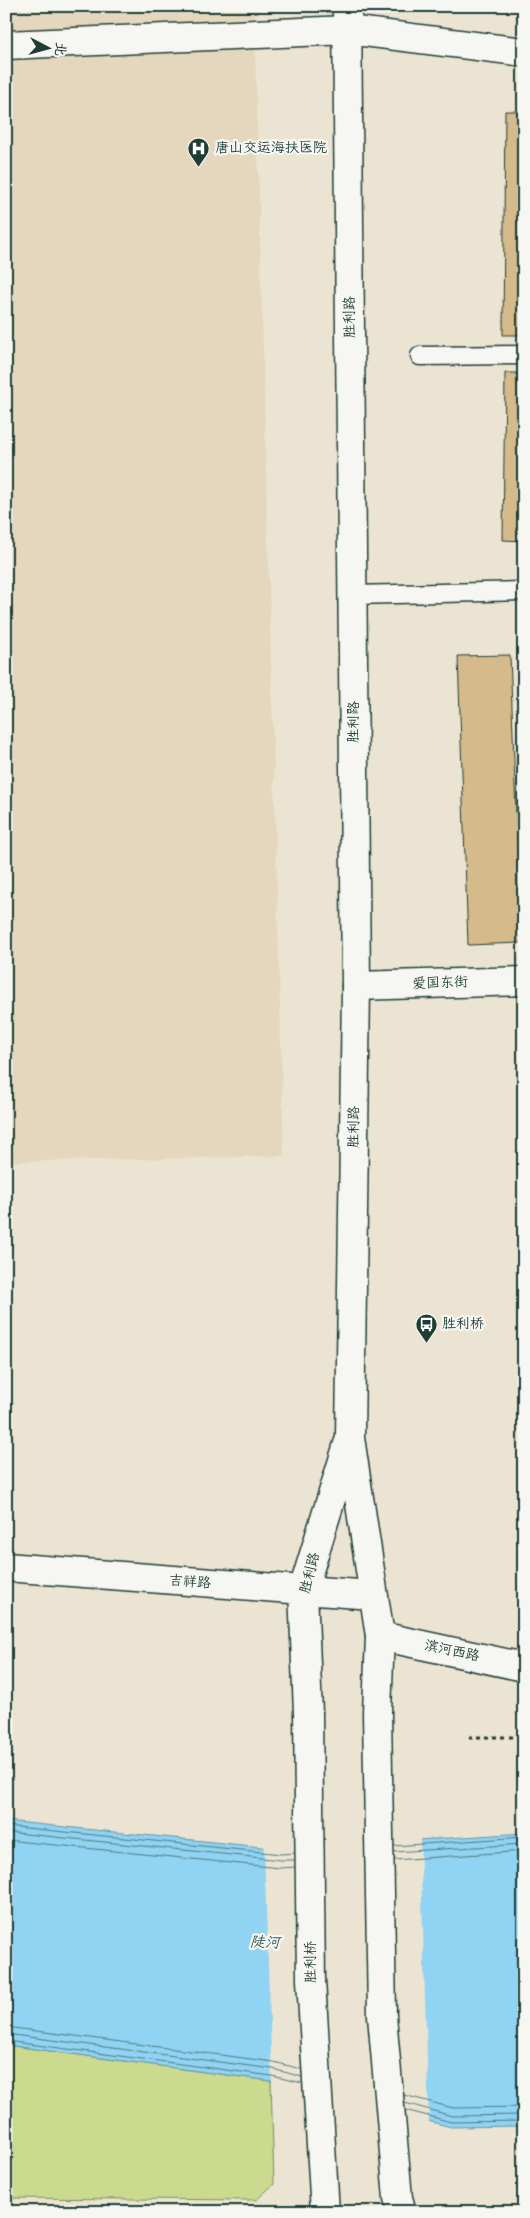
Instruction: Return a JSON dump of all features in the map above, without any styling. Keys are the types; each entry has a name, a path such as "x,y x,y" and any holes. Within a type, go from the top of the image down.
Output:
{"main road":[{"path":"6,45 348,18 524,52"},
{"name":"胜利路","path":"348,18 356,986 350,1438 380,1636 376,1712 382,2016 400,2205"},
{"name":"爱国东街","path":"356,986 524,981"},
{"name":"胜利路","path":"308,1713 303,1590 350,1438"},
{"name":"吉祥路","path":"6,1567 373,1595"},
{"name":"滨河西路","path":"380,1636 524,1667"},
{"name":"胜利桥","path":"308,1713 311,1980 326,2212"}],"lane":[{"path":"420,356 524,355"},
{"path":"353,595 524,591"}],"path":[{"path":"469,1737 524,1737"}],"shaded area":[{"path":"6,6 254,6 284,1156 6,1162"},
{"path":"421,6 524,6 524,8 424,7"}],"green space":[{"path":"6,2045 271,2081 274,2184 256,2200 6,2198"}],"water":[{"name":"陡河","path":"6,1821 282,1849 524,1833 524,2126 451,2127 271,2081 6,2045"}],"pier":[{"path":"420,1837 429,2124 272,2083 264,1845 282,1847"}],"building":[{"path":"505,111 524,111 524,335 503,335"},
{"path":"505,373 524,373 524,541 503,540"},
{"path":"510,655 521,943 468,945 458,656"}],"place":[{"name":"唐山交运海扶医院","path":"199,167"},
{"name":"胜利桥","path":"426,1343"}]}
